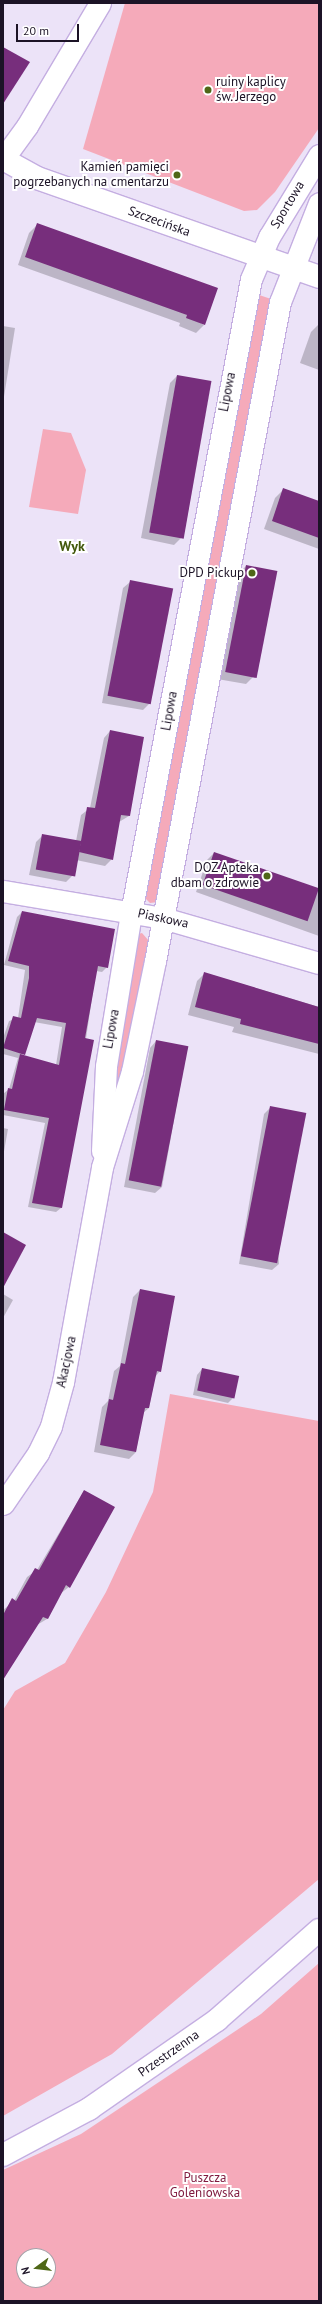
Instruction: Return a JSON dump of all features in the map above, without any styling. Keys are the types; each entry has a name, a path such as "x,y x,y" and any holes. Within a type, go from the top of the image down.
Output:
{"street":[{"path":"3,159 27,126 100,3"},
{"name":"Sportowa","path":"259,257 319,155"},
{"name":"Szczecińska","path":"3,159 37,178 319,277"},
{"name":"Sportowa","path":"293,268 319,203"},
{"name":"Lipowa","path":"96,1207 102,1167 106,1066 131,912 233,365 259,257"},
{"name":"Lipowa","path":"102,1167 132,1071 163,918 280,302 293,268"},
{"name":"Piaskowa","path":"3,891 163,918 319,963"},
{"name":"Akacjowa","path":"3,1504 26,1473 50,1426 63,1382 96,1207"},
{"name":"Przestrzenna","path":"3,2155 89,2109 217,2020 319,1930"}],"green space":[{"path":"125,3 319,3 319,128 275,192 257,210 244,211 83,149"},
{"path":"253,293 274,300 158,902 150,903 142,895"},
{"path":"43,429 71,433 86,470 78,514 29,507"},
{"path":"142,933 149,941 120,1102 103,1096 138,934"},
{"path":"170,1394 319,1421 319,1879 112,2054 3,2116 3,1710 15,1691 65,1663 106,1592 153,1492"},
{"name":"Puszcza Goleniowska","path":"319,1963 319,2301 3,2301 3,2170 81,2134 261,2014"}],"building":[{"path":"3,47 30,62 3,104"},
{"path":"37,223 218,288 205,325 186,318 187,315 25,257"},
{"path":"177,375 211,381 184,539 149,533"},
{"path":"283,488 319,501 319,538 272,521"},
{"path":"246,565 277,571 257,678 225,672"},
{"path":"130,580 173,588 151,704 107,696"},
{"path":"110,730 144,737 130,816 121,815 113,860 79,852 87,807 95,808"},
{"path":"42,834 81,841 75,876 36,869"},
{"path":"214,852 319,888 308,921 203,885"},
{"path":"22,911 115,929 108,968 98,966 85,1038 94,1040 62,1208 32,1203 49,1118 4,1110 8,1088 12,1089 20,1054 59,1065 66,1023 37,1018 25,1055 3,1048 13,1016 21,1018 29,978 29,966 8,961"},
{"path":"204,972 319,1007 319,1044 240,1024 241,1019 195,1007"},
{"path":"156,1040 188,1046 161,1187 129,1180"},
{"path":"270,1106 306,1113 277,1263 241,1256"},
{"path":"3,1232 26,1245 3,1288"},
{"path":"140,1289 175,1296 161,1372 157,1371 149,1408 145,1408 136,1452 100,1445 109,1399 113,1400 121,1363 125,1364"},
{"path":"202,1368 239,1376 234,1398 197,1390"},
{"path":"84,1490 115,1507 70,1588 66,1585 48,1619 43,1617 3,1680 3,1615 12,1598 16,1601 35,1568 39,1570"}],"place":[{"name":"ruiny kaplicy św. Jerzego","path":"208,90"},
{"name":"Kamień pamięci pogrzebanych na cmentarzu","path":"177,175"},
{"name":"DPD Pickup","path":"252,573"},
{"name":"DOZ Apteka dbam o zdrowie","path":"267,876"}],"district":[{"name":"Wyk","path":"72,546"}]}
